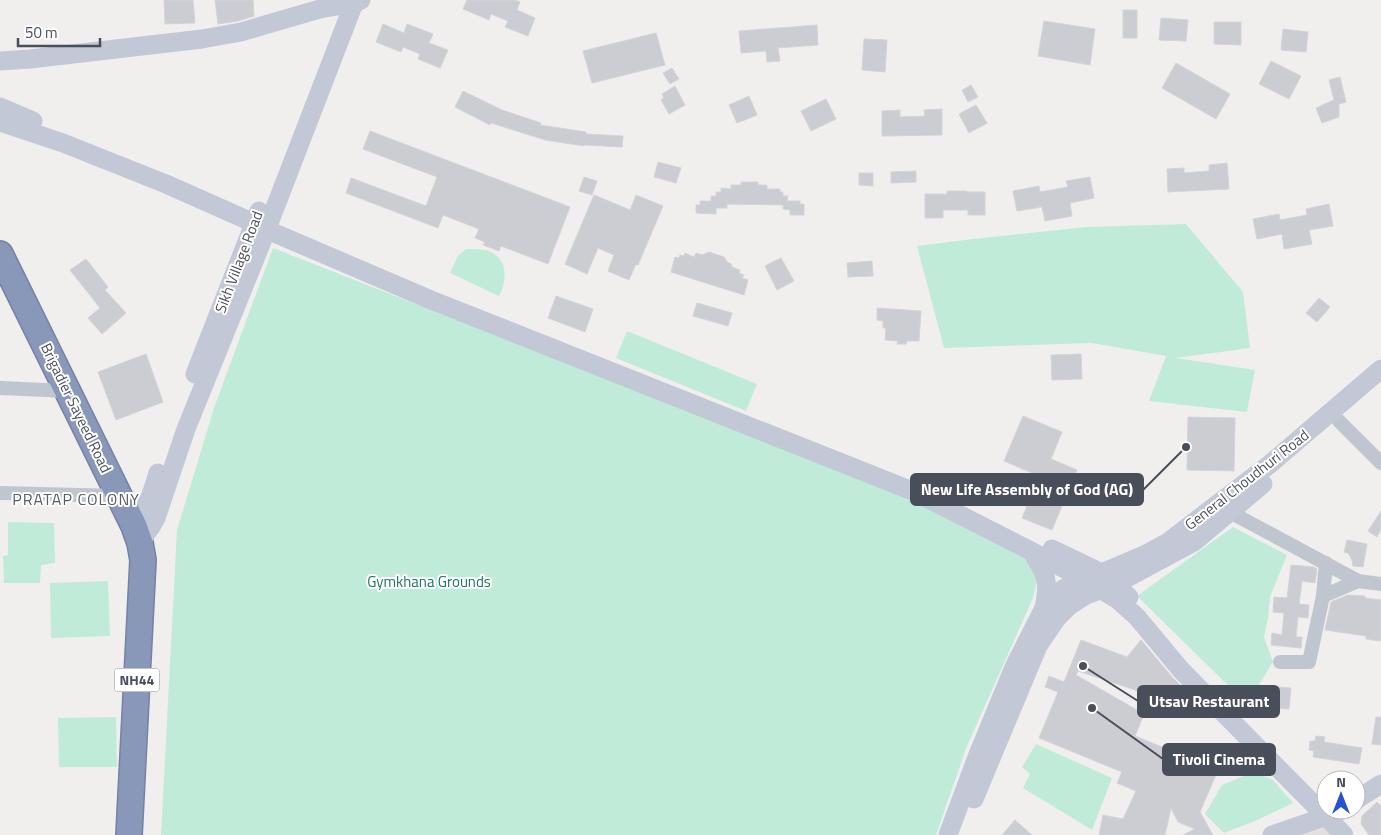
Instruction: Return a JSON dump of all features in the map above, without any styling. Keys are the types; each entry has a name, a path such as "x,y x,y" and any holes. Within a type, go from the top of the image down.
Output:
{"highway":[{"name":"Brigadier Sayeed Road","path":"0,254 120,496 142,531 143,560 129,835"},
{"name":"NH44","path":"142,531 156,551 143,835"}],"main road":[{"path":"0,61 202,39 241,32 320,9 352,2"},
{"name":"Sikh Village Road","path":"142,531 151,495 168,445 352,2"},
{"path":"0,107 220,198 261,222 431,300 914,492 1031,551 1061,560"},
{"path":"0,122 63,143 435,291 504,316 926,489 1061,560 1132,600 1174,648 1316,794"},
{"name":"General Choudhuri Road","path":"959,835 1038,646 1057,618 1069,606 1101,582 1168,542 1270,464 1381,369"},
{"path":"1101,582 1132,575 1194,542 1381,386"},
{"path":"1031,551 1046,574 1048,590 1044,608"},
{"path":"1132,575 1130,586 1132,600"},
{"path":"1101,582 1136,617 1181,670 1316,795"},
{"name":"General Choudhuri Road","path":"948,835 977,757 1015,665 1044,608 1063,589 1074,583 1101,582"},
{"path":"1366,794 1381,784"},
{"path":"1272,835 1316,817"},
{"path":"1337,820 1344,835"},
{"path":"1342,820 1356,835"}],"street":[{"path":"0,388 68,391"},
{"path":"1339,421 1381,462"},
{"path":"0,493 120,496"},
{"path":"1230,512 1358,581 1381,584"},
{"path":"1280,662 1309,662 1323,596 1326,563"},
{"path":"1323,596 1358,581"}],"shaded area":[{"path":"1326,827 1333,835 1302,835"}],"green space":[{"path":"1186,224 1243,292 1250,348 1176,358 1255,370 1247,412 1149,401 1166,356 1092,343 944,348 917,246 1086,227"},
{"name":"Gymkhana Grounds","path":"273,248 913,499 1019,551 1038,576 1033,598 967,746 936,835 161,835 177,530 214,408"},
{"path":"466,249 486,250 499,258 505,276 499,296 450,273 458,256"},
{"path":"627,331 757,384 746,411 616,358"},
{"path":"8,522 54,523 55,563 41,565 40,583 4,583 3,556 8,555"},
{"path":"1233,527 1287,555 1270,597 1264,637 1273,662 1247,704 1137,596"},
{"path":"108,581 110,636 51,638 50,583"},
{"path":"116,717 117,767 59,767 58,718"},
{"path":"1036,744 1112,778 1092,830 1023,788 1030,774 1022,767"},
{"path":"1254,772 1273,780 1293,803 1224,833 1205,814 1222,785"}],"building":[{"path":"164,0 193,0 195,23 165,24"},
{"path":"215,0 253,0 254,16 218,24"},
{"path":"467,0 515,0 520,2 517,10 535,18 528,36 505,27 508,21 491,14 489,20 463,9"},
{"path":"1123,10 1137,10 1137,38 1123,38"},
{"path":"1161,18 1188,20 1186,41 1159,40"},
{"path":"1044,21 1095,29 1090,65 1038,56"},
{"path":"1214,22 1241,22 1241,45 1214,44"},
{"path":"383,24 404,33 407,24 433,34 429,43 448,50 440,68 418,59 420,54 403,47 401,52 376,42"},
{"path":"817,25 818,45 778,48 780,61 767,62 766,51 741,53 739,31"},
{"path":"1283,29 1308,32 1306,52 1281,50"},
{"path":"656,33 665,65 592,83 583,51"},
{"path":"864,39 887,40 885,72 862,70"},
{"path":"1271,61 1301,76 1289,99 1259,84"},
{"path":"1176,63 1230,94 1216,119 1162,88"},
{"path":"672,68 679,79 670,84 663,73"},
{"path":"1340,77 1346,102 1339,104 1339,117 1322,123 1316,108 1334,100 1329,80"},
{"path":"971,85 978,97 968,102 962,90"},
{"path":"675,86 685,105 669,114 661,100 664,98 662,94"},
{"path":"463,91 502,110 541,123 540,125 586,132 586,134 623,136 622,147 584,146 545,140 491,123 490,125 455,107"},
{"path":"749,96 757,115 737,123 729,105"},
{"path":"826,99 836,119 811,131 801,111"},
{"path":"976,105 987,123 969,133 959,114"},
{"path":"942,109 942,135 882,136 882,111 900,110 900,117 925,116 924,110"},
{"path":"370,131 570,207 548,264 501,246 499,251 483,245 485,242 475,238 479,229 443,215 438,228 346,193 351,178 426,206 437,177 363,149"},
{"path":"658,162 681,168 676,183 654,177"},
{"path":"1227,163 1229,189 1168,192 1167,169 1184,168 1184,173 1209,171 1209,165"},
{"path":"916,171 916,182 891,183 891,172"},
{"path":"859,173 873,173 873,186 859,185"},
{"path":"584,177 597,181 592,195 579,191"},
{"path":"1090,177 1094,198 1070,203 1072,216 1045,221 1042,207 1017,211 1013,191 1039,186 1040,192 1068,187 1066,181"},
{"path":"741,182 758,182 758,185 767,185 767,189 780,189 780,192 783,192 783,196 788,196 787,201 800,201 800,204 804,204 804,215 790,215 790,210 783,209 783,205 727,204 727,208 716,208 716,214 696,213 696,205 700,205 700,201 711,201 711,196 716,196 716,192 721,192 721,188 731,189 731,185 741,185"},
{"path":"947,191 985,192 985,215 968,215 968,210 943,210 943,218 925,218 925,194 947,194"},
{"path":"594,195 630,210 636,195 663,206 638,265 636,264 629,280 608,271 614,255 598,248 587,274 565,264"},
{"path":"1329,204 1333,226 1309,230 1312,244 1284,249 1282,234 1257,239 1253,219 1279,214 1280,220 1307,215 1306,209"},
{"path":"709,252 724,257 732,267 740,270 739,273 744,275 742,278 748,280 744,295 671,272 675,257 684,256 685,253 694,257 696,253 702,255"},
{"path":"781,258 794,281 777,290 765,266"},
{"path":"86,259 108,287 105,290 126,313 102,334 88,318 100,308 70,270"},
{"path":"872,261 873,276 848,277 847,263"},
{"path":"556,296 593,309 585,332 548,318"},
{"path":"1319,298 1330,307 1317,322 1306,313"},
{"path":"697,303 732,313 728,326 693,316"},
{"path":"877,308 921,311 919,341 907,341 906,344 897,344 898,341 885,340 886,328 883,328 883,321 877,320"},
{"path":"146,354 163,402 116,420 98,372"},
{"path":"1081,354 1082,379 1052,380 1051,355"},
{"path":"1023,416 1062,432 1051,459 1077,470 1052,530 1022,518 1039,476 1004,461"},
{"path":"1188,417 1235,418 1234,471 1187,470"},
{"path":"1381,511 1381,529 1377,537 1368,531"},
{"path":"1347,540 1367,544 1363,567 1353,566 1348,553 1344,552"},
{"path":"1291,565 1314,567 1317,569 1315,583 1302,581 1299,604 1309,605 1308,618 1298,617 1296,637 1302,637 1301,648 1271,645 1272,633 1282,635 1284,613 1273,612 1274,597 1287,598"},
{"path":"1348,595 1365,596 1365,598 1381,600 1381,641 1366,639 1366,636 1325,630 1331,602"},
{"path":"1081,640 1127,657 1141,640 1172,677 1194,699 1174,717 1138,691 1078,671 1076,675 1144,714 1135,736 1218,770 1200,812 1213,835 1183,835 1195,829 1178,822 1171,808 1165,835 1099,835 1103,815 1123,819 1136,791 1117,783 1122,772 1039,738 1058,692 1045,687 1049,676 1064,682"},
{"path":"1265,686 1291,688 1289,709 1263,707"},
{"path":"1376,717 1381,717 1381,745 1372,744"},
{"path":"1316,736 1325,737 1324,742 1362,748 1359,764 1313,757 1314,751 1309,750 1310,741 1315,741"},
{"path":"1377,802 1381,806 1381,835 1369,835 1361,824 1362,820 1366,820 1366,812"},
{"path":"1015,820 1032,835 1002,835"}],"place":[{"name":"New Life Assembly of God (AG)","path":"1186,447"},
{"name":"Utsav Restaurant","path":"1083,666"},
{"name":"Tivoli Cinema","path":"1092,708"}],"district":[{"name":"PRATAP COLONY","path":"76,499"}]}
